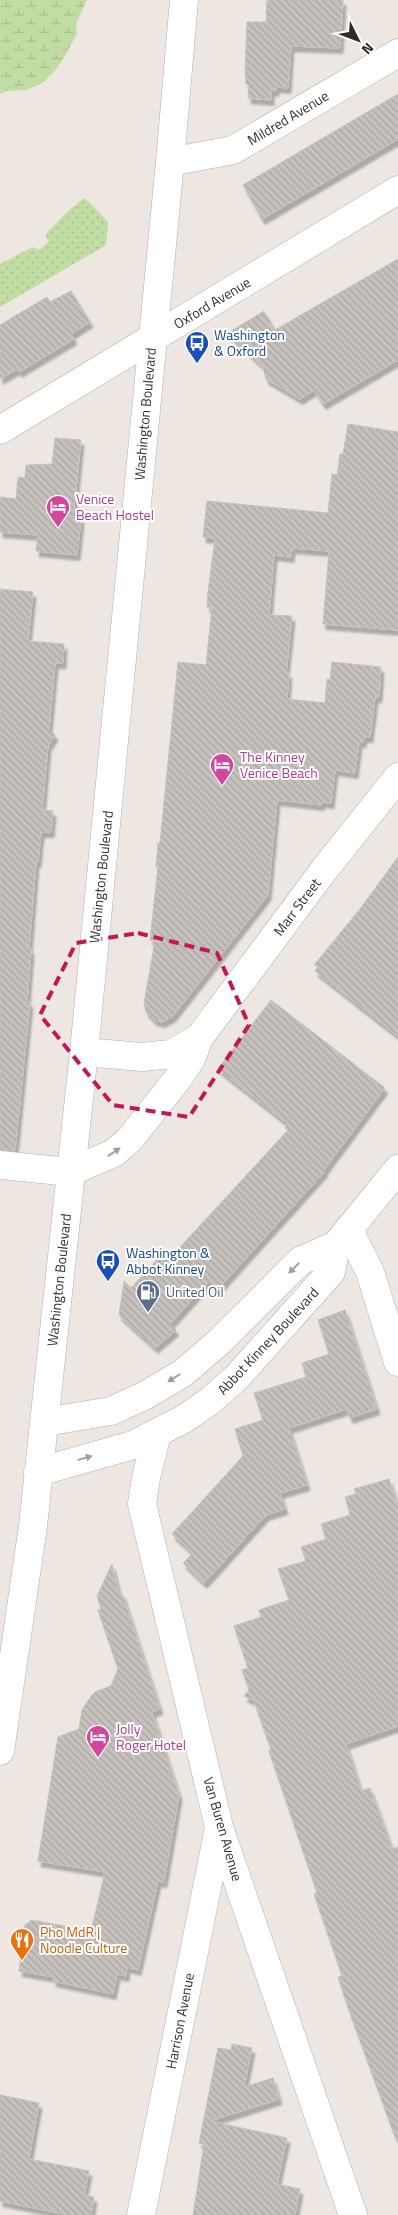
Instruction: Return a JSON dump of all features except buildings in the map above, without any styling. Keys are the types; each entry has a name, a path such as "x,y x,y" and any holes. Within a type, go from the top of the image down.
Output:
{"street":[{"name":"Washington Boulevard","path":"0,1752 33,1526 84,1052 184,0"},
{"name":"Mildred Avenue","path":"170,162 221,154 233,150 398,53"},
{"name":"Oxford Avenue","path":"0,430 398,190"},
{"name":"Marr Street","path":"0,1165 70,1172 114,1153 130,1139 176,1081 191,1059 199,1038 324,870 398,776"},
{"name":"Marr Street","path":"84,1052 142,1057 171,1054 199,1038"},
{"name":"Abbot Kinney Boulevard","path":"45,1422 111,1410 146,1395 182,1373 220,1341 300,1261 342,1237 398,1169"},
{"name":"Abbot Kinney Boulevard","path":"38,1472 133,1445 157,1434 210,1401 236,1378 331,1272 342,1237"},
{"path":"342,1237 370,1272 398,1362"},
{"name":"Van Buren Avenue","path":"157,1434 146,1478 142,1504 219,1827 353,2215"},
{"name":"Harrison Avenue","path":"141,2215 219,1827"}],"highlighted area":[{"path":"138,933 217,953 249,1025 189,1117 113,1105 40,1015 76,943"}],"green space":[{"path":"0,0 87,0 76,24 77,34 54,72 41,84 26,90 7,91 0,94"},
{"path":"85,198 108,222 106,245 0,307 0,264 33,247 39,250 49,241 45,235 69,210"}],"place":[{"name":"Washington & Oxford","path":"197,364"},
{"name":"Venice Beach Hostel","path":"58,528"},
{"name":"The Kinney Venice Beach","path":"222,786"},
{"name":"Washington & Abbot Kinney","path":"108,1282"},
{"name":"United Oil","path":"148,1313"},
{"name":"Jolly Roger Hotel","path":"98,1758"},
{"name":"Pho MdR | Noodle Culture","path":"22,1961"}]}
